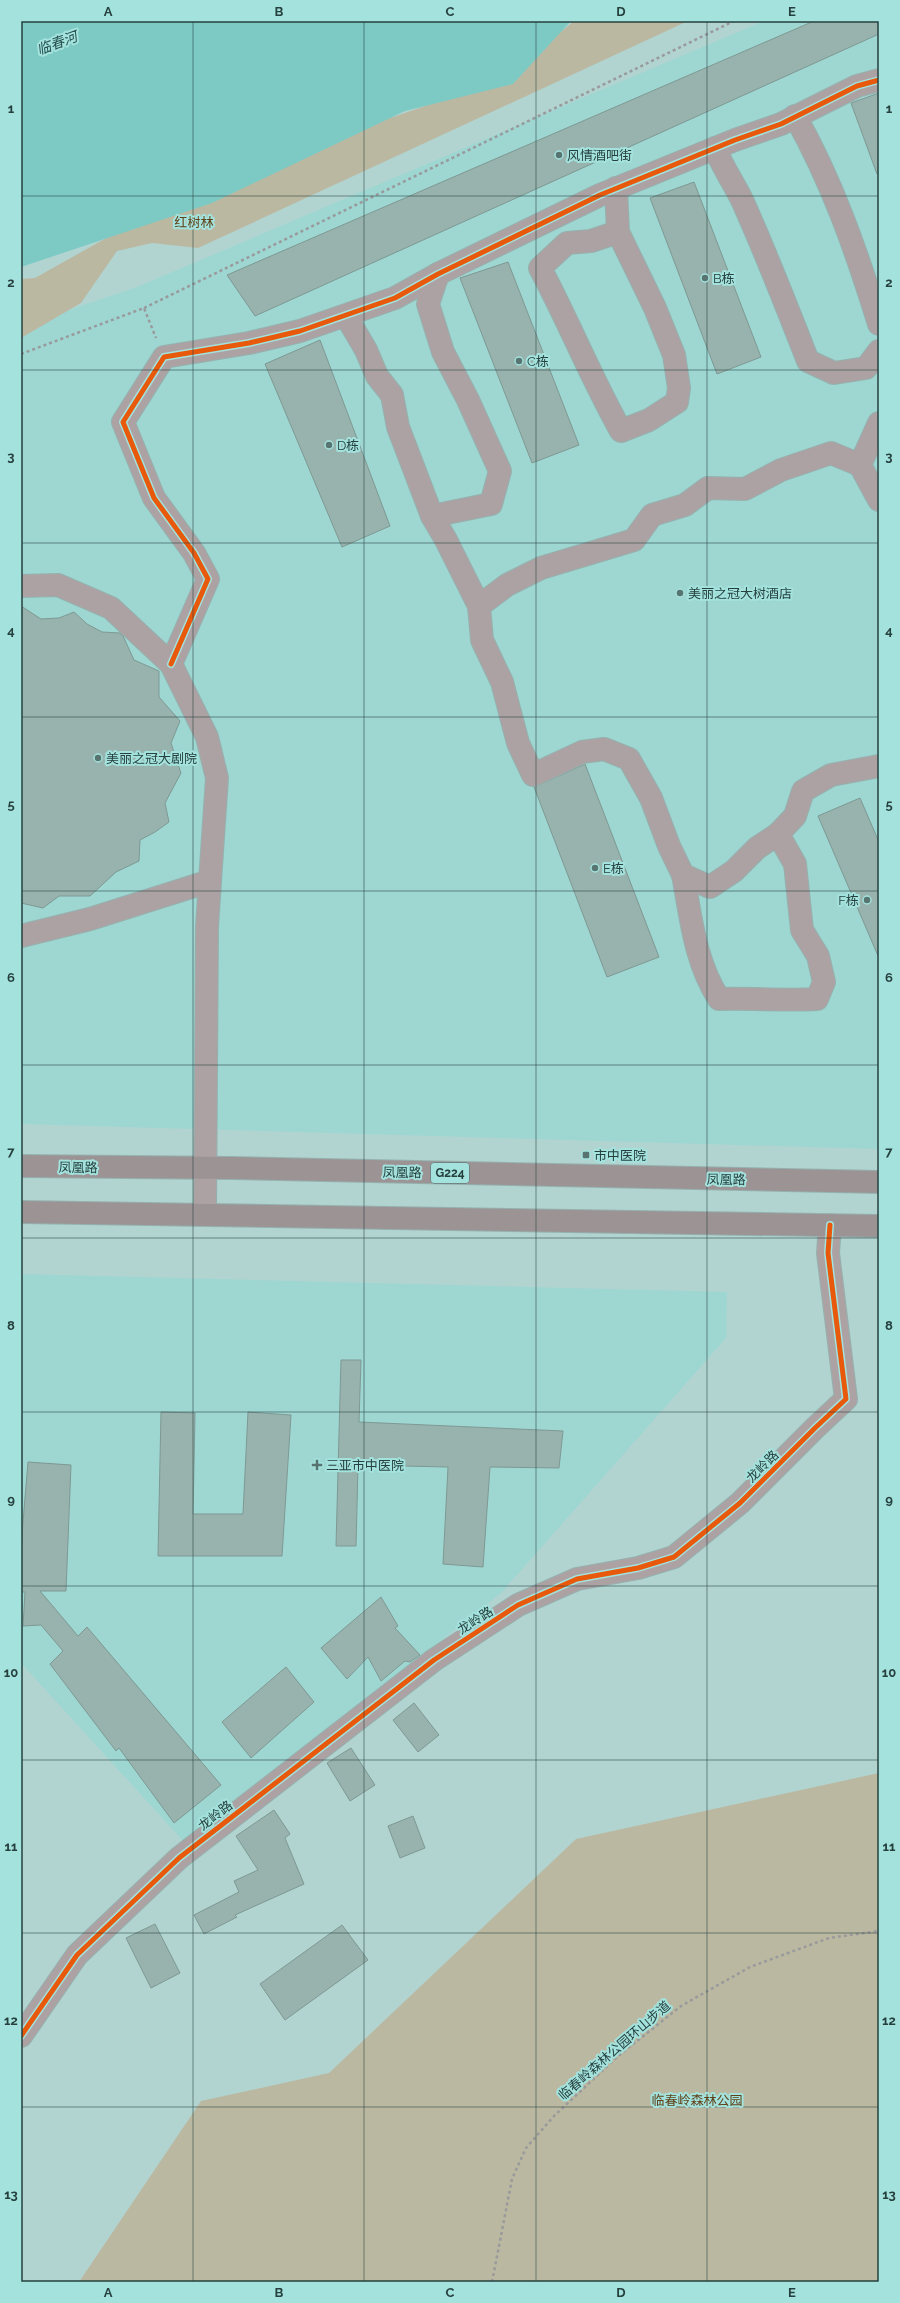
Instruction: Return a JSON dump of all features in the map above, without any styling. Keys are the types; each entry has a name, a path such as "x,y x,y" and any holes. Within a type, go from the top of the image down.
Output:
{"highway":[{"name":"凤凰路","path":"21,1166 204,1168 879,1182"},
{"path":"21,1212 879,1226"}],"street":[{"path":"171,664 208,579 194,553 154,498 123,422 164,357 256,341 300,331 395,298 438,274 616,188 795,116 857,86 879,80"},
{"path":"795,116 808,139 846,227 879,324"},
{"path":"715,148 749,217 808,361 834,373 860,369 866,368 879,350"},
{"path":"616,188 618,232 674,355 679,388 677,402 649,420 621,431 607,406 560,305 540,268 567,243 591,241 618,232"},
{"path":"432,516 490,504 500,471 441,345 428,304 438,274"},
{"path":"346,316 366,350 377,376 392,395 398,426 432,516 446,540 479,606 482,640 502,682 518,743 533,775 582,752 604,749 630,759 651,798 669,846 683,875 694,940 710,985 719,999 754,998 787,1001 818,998 824,982 818,956 802,930 795,864 778,834"},
{"path":"860,465 879,423"},
{"path":"479,606 507,585 541,568 634,540 652,515 685,506 708,488 745,489 781,470 831,453 860,465 879,500"},
{"path":"21,586 58,585 111,608 171,664 206,737 217,778 207,927 204,1168 205,1214"},
{"path":"683,875 710,887 734,871 757,848 778,834 796,816 803,792 831,775 879,766"},
{"path":"21,936 90,919 210,881"},
{"name":"龙岭路","path":"21,2036 76,1955 179,1858 434,1660 518,1605 577,1579 638,1568 674,1557 740,1503 815,1428 846,1400 828,1253 830,1225"}],"path":[{"path":"21,354 144,308 734,21"},
{"path":"144,308 164,357"}],"shaded area":[{"path":"764,21 879,21 879,1149 21,1124 21,326 137,287"},
{"name":"三亚市中医院","path":"21,1274 727,1292 726,1338 501,1593 185,1843 21,1663"}],"green space":[{"name":"红树林","path":"574,21 688,21 198,248 152,243 117,251 81,303 21,338 21,279 35,278 158,209 315,144 503,79"},
{"name":"临春岭森林公园","path":"879,1773 879,2282 79,2282 201,2101 329,2073 576,1839"}],"water":[{"name":"临春河","path":"21,21 571,21 513,84 405,111 212,203 21,267"}],"building":[{"name":"风情酒吧街","path":"814,21 879,21 879,34 255,316 227,275"},
{"path":"879,93 879,174 877,174 851,103"},
{"name":"B栋","path":"694,182 761,357 717,374 650,198"},
{"name":"C栋","path":"508,262 579,445 532,463 460,278"},
{"name":"D栋","path":"320,340 390,526 342,547 265,364"},
{"name":"美丽之冠大剧院","path":"21,606 41,619 59,618 74,612 87,624 102,632 120,633 123,636 134,660 159,671 159,697 180,721 171,743 181,773 165,803 169,822 140,840 139,861 116,872 90,896 59,896 43,908 21,903"},
{"name":"E栋","path":"585,764 659,957 607,977 534,787"},
{"name":"F栋","path":"860,798 879,842 879,958 818,816"},
{"path":"341,1360 361,1360 359,1422 563,1431 559,1468 490,1467 483,1567 443,1564 448,1467 358,1465 356,1546 336,1546"},
{"path":"161,1412 195,1413 193,1514 243,1514 248,1412 291,1415 282,1556 158,1556"},
{"path":"28,1462 71,1465 66,1591 40,1591 78,1636 87,1627 221,1785 174,1823 119,1748 116,1751 50,1664 63,1651 41,1625 23,1626 25,1592 21,1592 21,1546"},
{"path":"381,1597 398,1626 395,1628 420,1655 410,1662 405,1661 381,1681 368,1657 347,1679 321,1648"},
{"path":"286,1667 314,1702 251,1758 222,1722"},
{"path":"414,1703 439,1735 418,1752 393,1720"},
{"path":"351,1748 375,1785 350,1801 327,1763"},
{"path":"274,1810 290,1834 285,1838 304,1884 235,1915 237,1917 204,1934 194,1915 239,1892 234,1881 258,1870 236,1836"},
{"path":"413,1816 425,1848 400,1858 388,1826"},
{"path":"155,1924 180,1973 151,1988 126,1938"},
{"path":"342,1925 368,1960 285,2020 260,1984"}],"cycle path":[{"path":"171,664 208,579 194,553 154,498 123,422 164,357 249,343 300,331 395,298 438,274 600,195 735,140 781,124 857,86 879,80"},
{"path":"21,2036 77,1955 179,1858 434,1660 518,1605 577,1579 638,1568 674,1557 740,1503 846,1399 828,1253 830,1225"}],"place":[{"name":"风情酒吧街","path":"559,155"},
{"name":"B栋","path":"705,278"},
{"name":"C栋","path":"519,361"},
{"name":"D栋","path":"329,445"},
{"name":"美丽之冠大树酒店","path":"680,593"},
{"name":"美丽之冠大剧院","path":"98,758"},
{"name":"E栋","path":"595,868"},
{"name":"F栋","path":"867,900"},
{"name":"市中医院","path":"586,1155"},
{"name":"三亚市中医院","path":"317,1465"}]}
